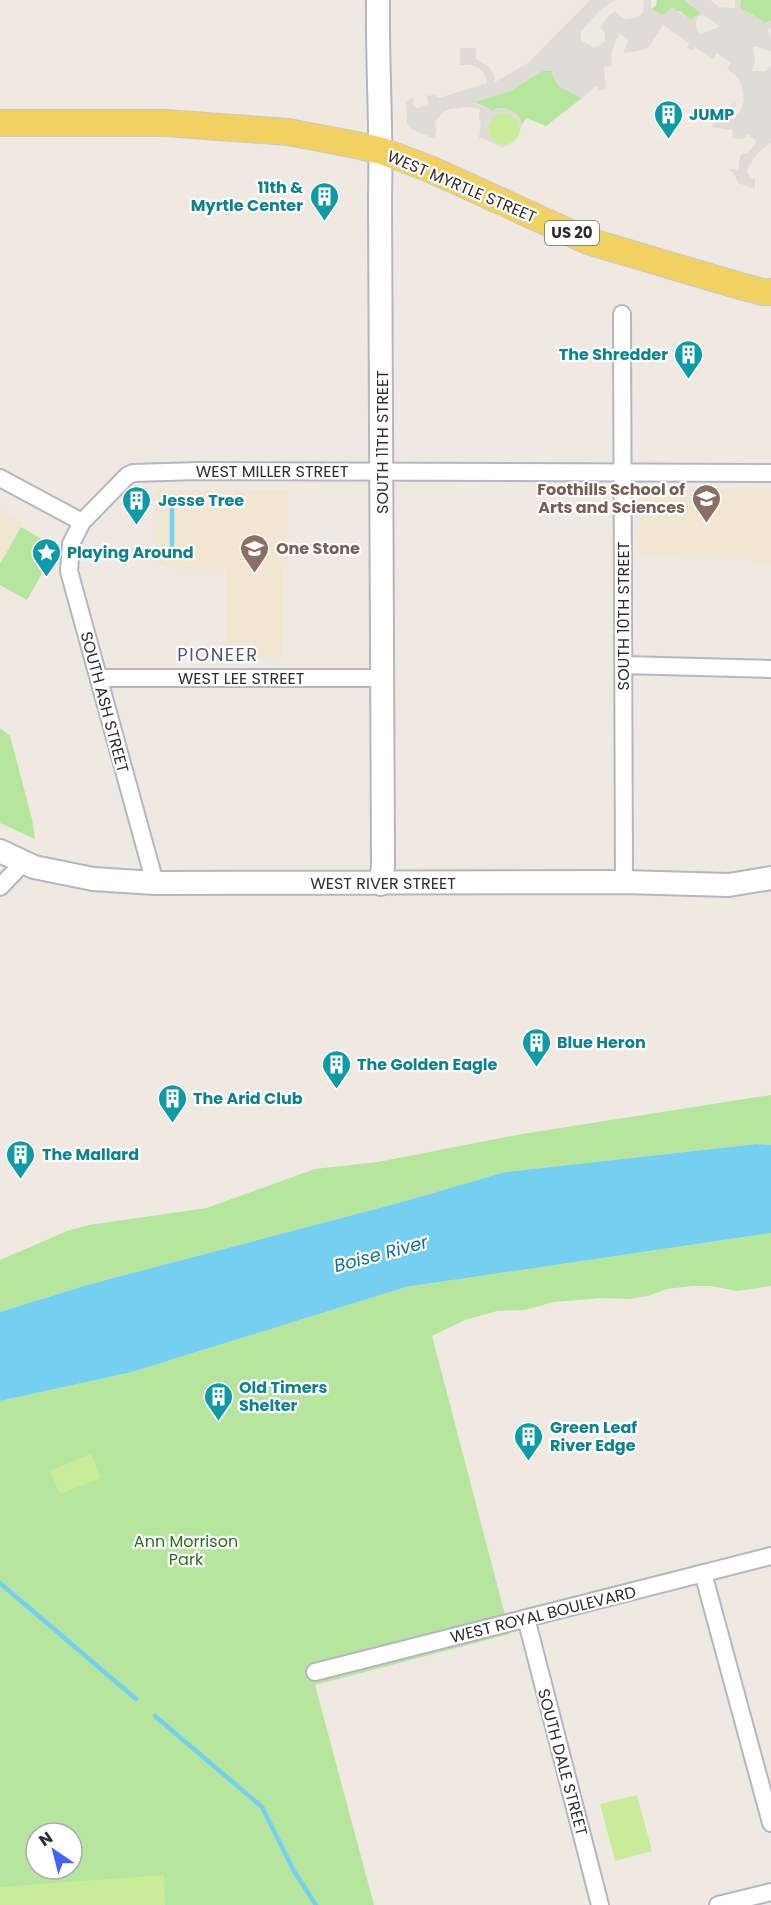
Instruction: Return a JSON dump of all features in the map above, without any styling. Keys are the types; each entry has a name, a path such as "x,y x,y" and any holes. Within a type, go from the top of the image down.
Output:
{"main road":[{"name":"WEST MYRTLE STREET","path":"0,123 165,123 288,132 382,151 430,169 588,241 712,278 771,292"}],"street":[{"name":"SOUTH 11TH STREET","path":"378,0 382,151 380,196 381,884"},
{"name":"SOUTH 10TH STREET","path":"622,314 624,882"},
{"name":"WEST MILLER STREET","path":"82,522 127,476 133,473 382,470 771,473"},
{"path":"0,478 82,522"},
{"name":"SOUTH ASH STREET","path":"82,522 71,544 69,571 155,883"},
{"path":"624,665 771,669"},
{"name":"WEST LEE STREET","path":"99,678 382,678"},
{"name":"WEST RIVER STREET","path":"0,851 34,867 93,879 155,883 624,882 729,885 771,878"},
{"path":"0,887 24,862"},
{"name":"WEST ROYAL BOULEVARD","path":"315,1672 771,1556"},
{"path":"703,1573 771,1823"},
{"name":"SOUTH DALE STREET","path":"526,1618 600,1905"},
{"path":"718,1905 771,1892"}],"shaded area":[{"path":"590,0 615,0 601,9 581,31 581,40 593,47 605,41 605,33 600,27 609,16 615,11 625,19 638,17 643,12 644,0 651,0 651,9 658,14 665,14 672,7 690,20 701,13 684,0 710,0 719,7 735,8 735,0 741,0 740,8 764,23 771,21 771,28 767,30 771,37 771,51 753,46 755,62 752,71 765,71 771,66 771,143 752,160 747,171 751,179 755,178 755,189 738,183 735,175 729,169 738,170 740,156 746,154 757,142 748,134 743,139 732,138 733,130 710,127 722,119 719,115 736,102 729,115 733,120 741,110 744,100 741,83 727,69 731,63 717,53 713,59 695,47 692,51 687,47 689,43 663,25 647,49 625,53 624,50 629,40 620,34 611,55 612,66 604,67 606,89 599,91 596,86 582,98 560,87 552,71 542,71 510,91 475,102 492,111 505,108 516,113 520,119 522,125 520,130 516,118 508,113 499,114 490,120 488,129 490,137 497,143 505,145 504,148 479,138 480,109 466,107 450,109 442,113 434,122 436,123 434,127 437,129 435,139 411,129 407,124 406,102 413,97 417,109 429,103 425,94 439,98 487,83 485,74 480,69 471,65 460,65 460,48 476,48 476,59 489,67 495,82 528,63","holes":["703,14 719,26 701,34 697,31 696,22"]},
{"name":"Foothills School of Arts and Sciences","path":"644,489 771,489 771,564 753,564 753,557 640,556 641,491"},
{"name":"One Stone","path":"288,490 288,569 283,569 283,657 226,657 227,569 174,569 174,566 156,565 156,491"},
{"path":"0,510 23,523 0,564"}],"green space":[{"path":"657,0 684,0 701,13 690,20 680,11 659,14 651,9 656,6"},
{"path":"741,0 771,0 771,21 764,23 740,8"},
{"path":"542,71 552,71 559,85 582,98 546,126 526,118 522,125 510,110 492,111 474,102 510,91"},
{"path":"504,113 515,118 520,129 515,140 504,145 493,140 488,129 493,118"},
{"path":"21,527 49,543 44,570 27,600 0,585 0,564"},
{"path":"0,728 10,736 32,819 35,839 0,823"},
{"path":"771,1095 771,1145 756,1144 505,1172 402,1202 87,1285 0,1312 0,1260 67,1231 89,1225 207,1208 315,1169 378,1162 522,1134"},
{"name":"Ann Morrison Park","path":"771,1233 771,1286 738,1291 711,1286 692,1286 667,1289 648,1296 628,1299 602,1298 553,1302 525,1310 497,1311 465,1320 432,1336 510,1634 315,1685 374,1905 0,1905 0,1401 132,1372 406,1287"},
{"path":"91,1454 101,1478 60,1494 50,1471"},
{"path":"637,1795 652,1851 615,1861 600,1804"},
{"path":"164,1875 165,1905 0,1905 0,1887"}],"water":[{"name":"Boise River","path":"756,1144 771,1145 771,1233 406,1287 132,1372 0,1401 0,1312 87,1285 402,1202 505,1172"}],"waterway":[{"path":"172,503 172,553"},
{"path":"0,1583 136,1699"},
{"path":"155,1716 262,1807 294,1871 316,1905"}],"place":[{"name":"JUMP","path":"668,140"},
{"name":"11th & Myrtle Center","path":"324,222"},
{"name":"The Shredder","path":"689,380"},
{"name":"Foothills School of Arts and Sciences","path":"706,524"},
{"name":"Jesse Tree","path":"137,526"},
{"name":"One Stone","path":"255,574"},
{"name":"Playing Around","path":"46,578"},
{"name":"Blue Heron","path":"536,1068"},
{"name":"The Golden Eagle","path":"336,1090"},
{"name":"The Arid Club","path":"172,1124"},
{"name":"The Mallard","path":"21,1180"},
{"name":"Old Timers Shelter","path":"218,1422"},
{"name":"Green Leaf River Edge","path":"529,1462"}],"district":[{"name":"PIONEER","path":"218,655"}]}
